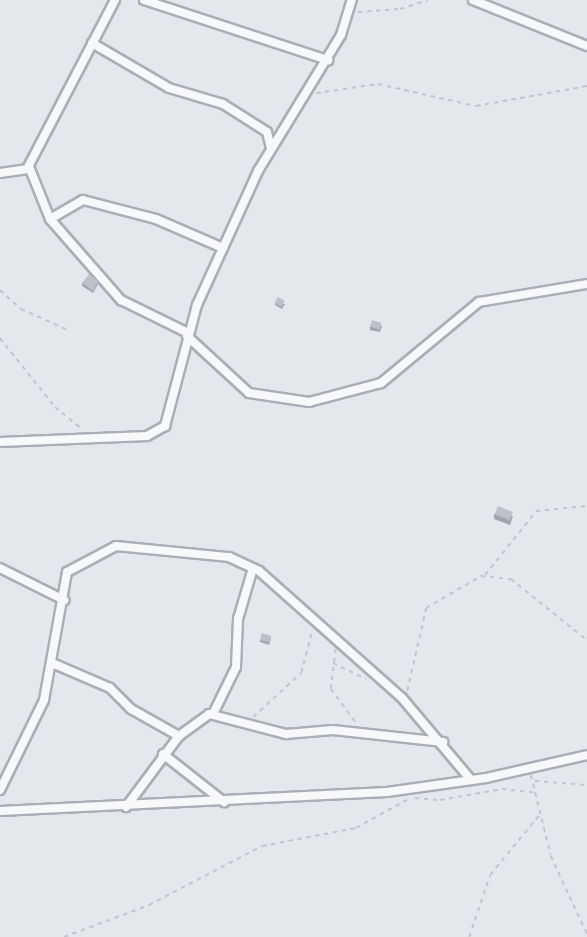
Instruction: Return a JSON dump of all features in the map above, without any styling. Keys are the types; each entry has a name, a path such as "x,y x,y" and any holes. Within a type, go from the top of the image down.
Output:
{"street":[{"path":"27,169 115,0"},
{"path":"144,0 328,60"},
{"path":"0,442 95,436 147,436 165,426 187,334 223,248 271,148 309,94 328,60 352,0"},
{"path":"473,0 587,46"},
{"path":"92,43 169,88 223,104 267,132 271,148"},
{"path":"0,173 27,169 36,176 37,196 50,219 130,309 187,334 249,393 309,402 381,383 480,302 587,284"},
{"path":"50,219 83,200 156,219 223,248"},
{"path":"0,790 9,763 39,714 52,663 70,568 107,547 229,557 253,568 339,640 404,700 443,742 471,780"},
{"path":"0,568 64,600"},
{"path":"126,807 163,754 179,736 213,714 236,667 238,619 253,568"},
{"path":"52,663 119,693 131,709 179,736"},
{"path":"213,714 286,734 333,730 443,742"},
{"path":"163,754 224,802"},
{"path":"0,811 126,807 377,793 526,770 587,754"}],"path":[{"path":"348,12 400,9 428,0"},
{"path":"309,94 378,84 476,106 587,86"},
{"path":"0,290 21,309 68,330"},
{"path":"0,338 55,407 95,436"},
{"path":"404,700 426,608 484,576 536,511 587,506"},
{"path":"484,576 511,579 587,640"},
{"path":"247,722 301,673 318,623"},
{"path":"339,640 332,662 335,699 371,735"},
{"path":"332,662 370,681"},
{"path":"526,770 534,781 538,793 551,856 587,934"},
{"path":"534,781 587,785"},
{"path":"64,937 149,905 262,846 356,828 411,798 440,800 502,789 538,793"},
{"path":"469,937 490,876 541,813"}],"building":[{"path":"89,274 98,281 93,291 82,283"},
{"path":"278,297 285,301 281,307 274,303"},
{"path":"372,320 382,323 380,330 370,327"},
{"path":"498,506 513,512 509,520 495,514"},
{"path":"262,633 271,636 269,642 260,640"}]}
